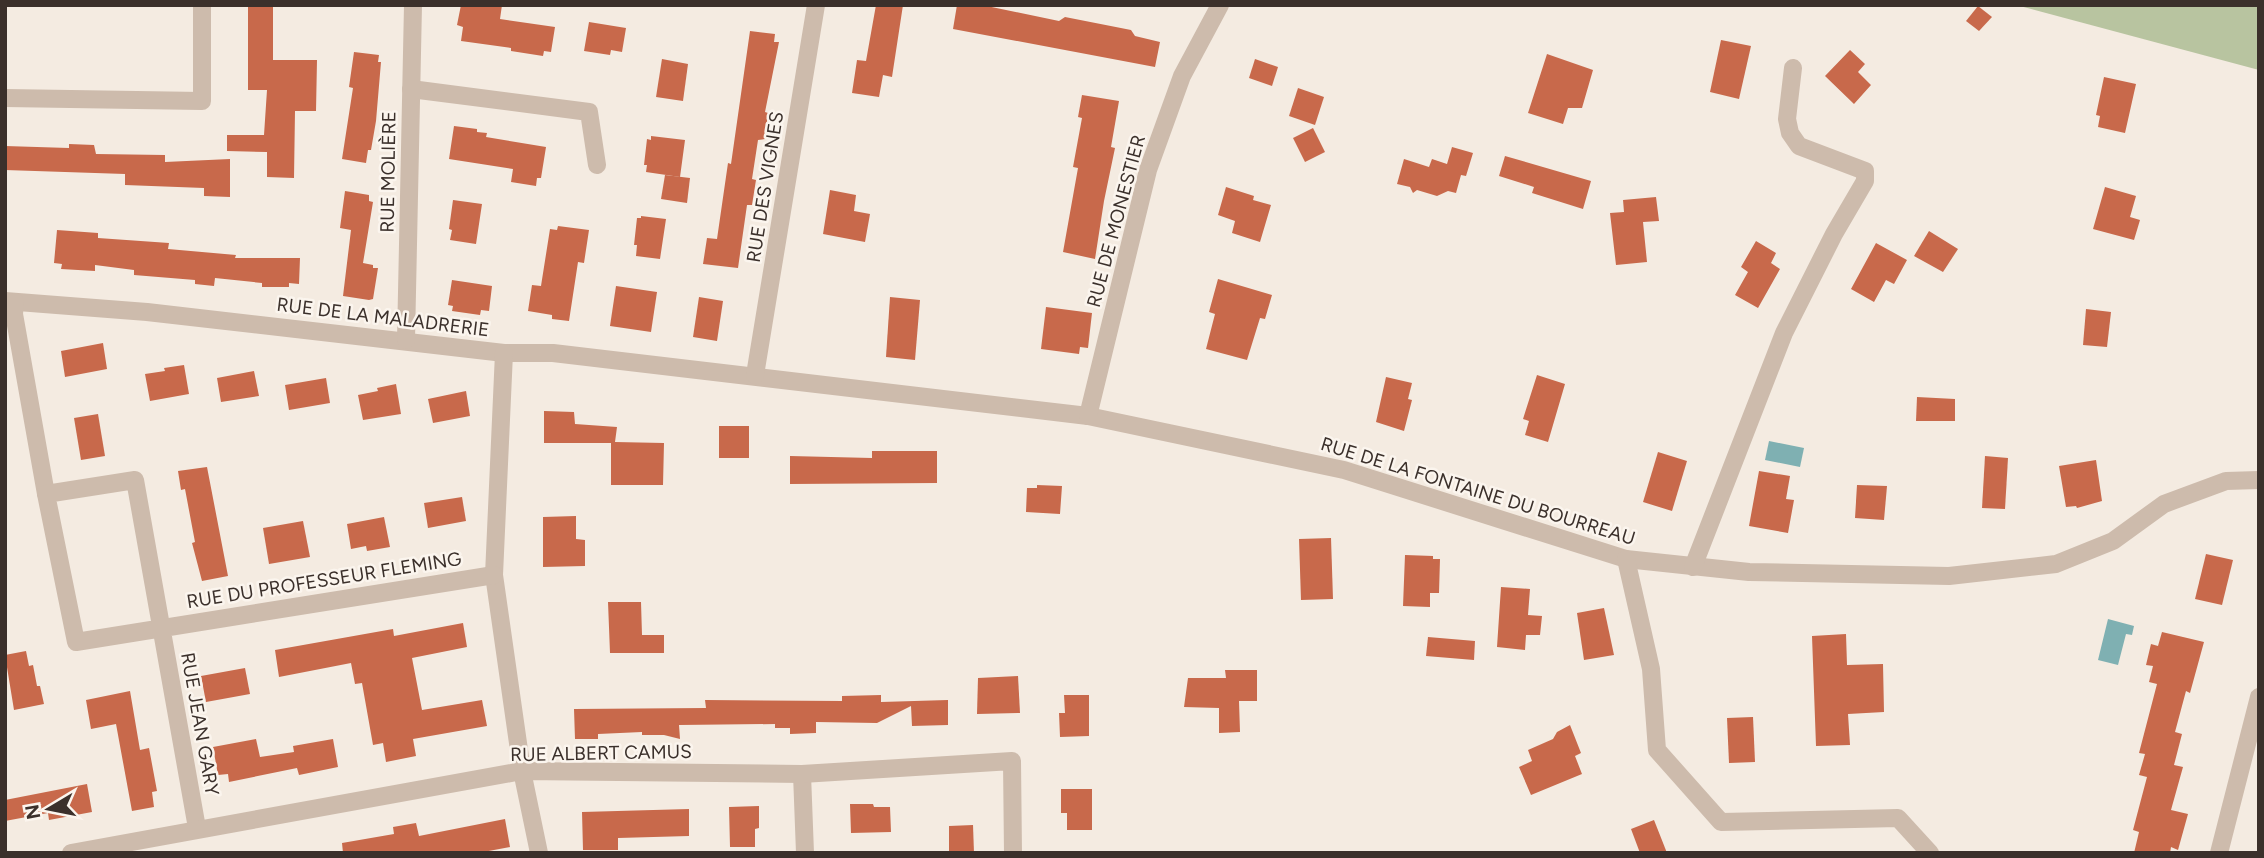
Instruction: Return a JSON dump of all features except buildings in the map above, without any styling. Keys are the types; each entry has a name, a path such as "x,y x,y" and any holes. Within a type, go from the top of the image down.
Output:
{"street":[{"path":"5,98 202,101 202,5"},
{"name":"RUE MOLIÈRE","path":"406,340 413,5"},
{"name":"RUE DES VIGNES","path":"755,375 816,5"},
{"name":"RUE DE MONESTIER","path":"1088,416 1148,170 1182,76 1220,5"},
{"path":"1693,567 1784,333 1834,234 1865,181 1865,171 1799,146 1790,133 1787,119 1793,68"},
{"path":"411,89 589,112 597,165"},
{"path":"10,301 76,642 161,628"},
{"name":"RUE DE LA MALADRERIE","path":"10,301 147,312 504,353 552,354 755,375"},
{"path":"504,353 494,575 522,771 540,853"},
{"name":"RUE DE LA FONTAINE DU BOURREAU","path":"755,375 1088,416 1344,470 1626,559 1749,572 1949,576 2056,564 2113,541 2164,504 2226,481 2259,480"},
{"name":"RUE JEAN GARY","path":"46,494 135,480 198,828"},
{"path":"1626,559 1651,669 1657,750 1721,822 1898,818 1930,853"},
{"name":"RUE DU PROFESSEUR FLEMING","path":"161,628 494,575"},
{"path":"2219,853 2259,697"},
{"name":"RUE ALBERT CAMUS","path":"71,853 155,846 198,828 522,771 803,774 1012,761 1013,853"},
{"path":"803,774 805,853"}],"green space":[{"path":"2016,5 2259,5 2259,70"}],"water":[{"path":"1769,441 1804,448 1800,467 1765,460"},
{"path":"2108,619 2134,626 2132,635 2126,634 2118,665 2098,660"}]}
